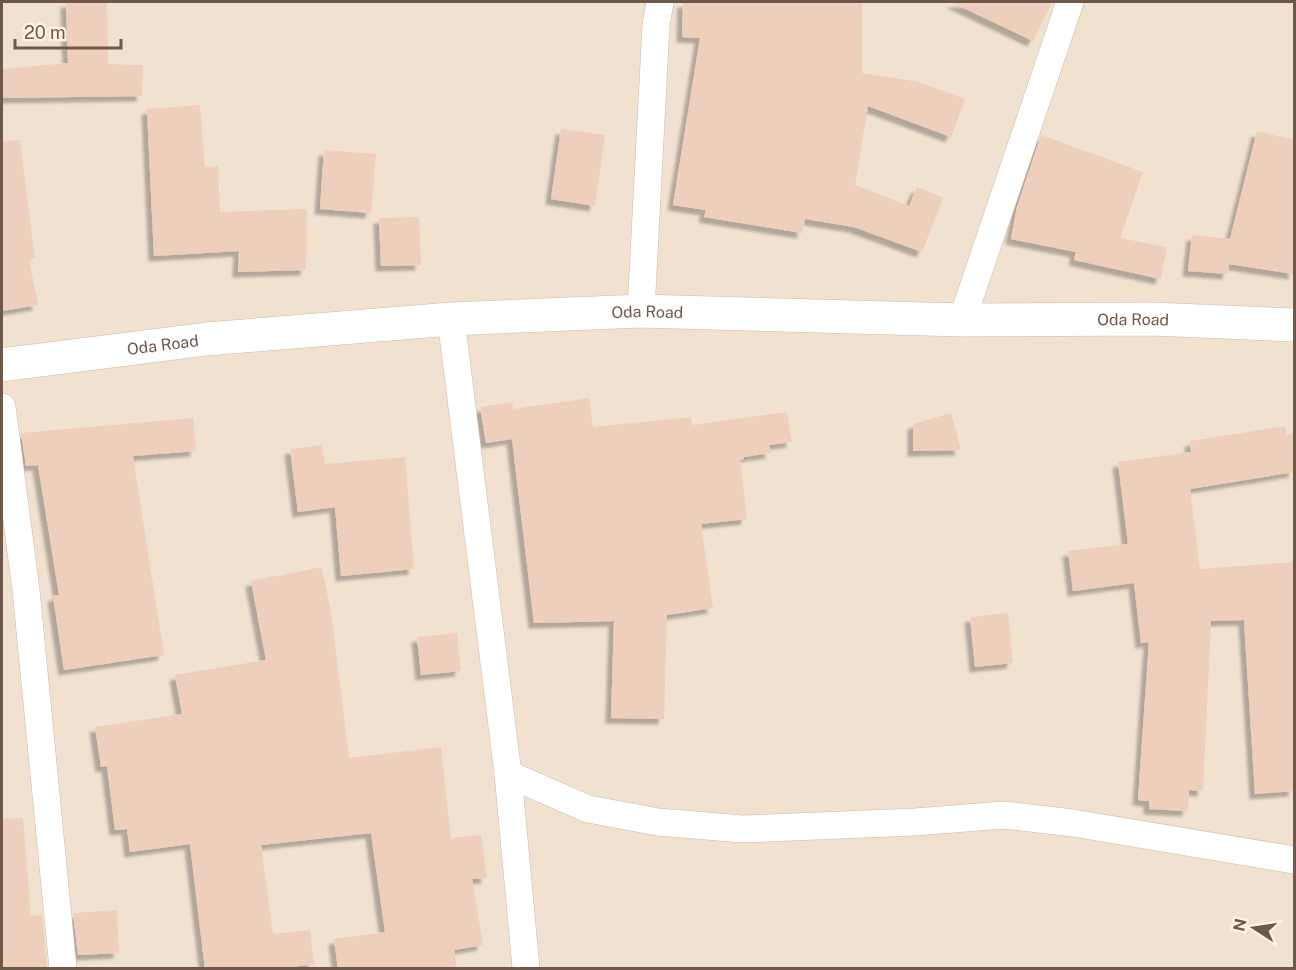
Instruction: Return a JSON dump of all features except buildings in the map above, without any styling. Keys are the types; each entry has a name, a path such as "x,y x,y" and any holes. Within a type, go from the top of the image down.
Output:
{"street":[{"path":"641,311 656,25 660,2"},
{"path":"962,320 1070,2"},
{"name":"Oda Road","path":"2,365 207,339 451,319 641,311 962,320 1152,319 1294,325"},
{"path":"451,319 508,774 526,969"},
{"path":"2,407 26,590 63,969"},
{"path":"508,774 588,809 658,822 743,829 915,822 1004,815 1073,823 1294,860"}],"shaded area":[{"path":"2,2 1294,2 1294,968 2,968"}]}
